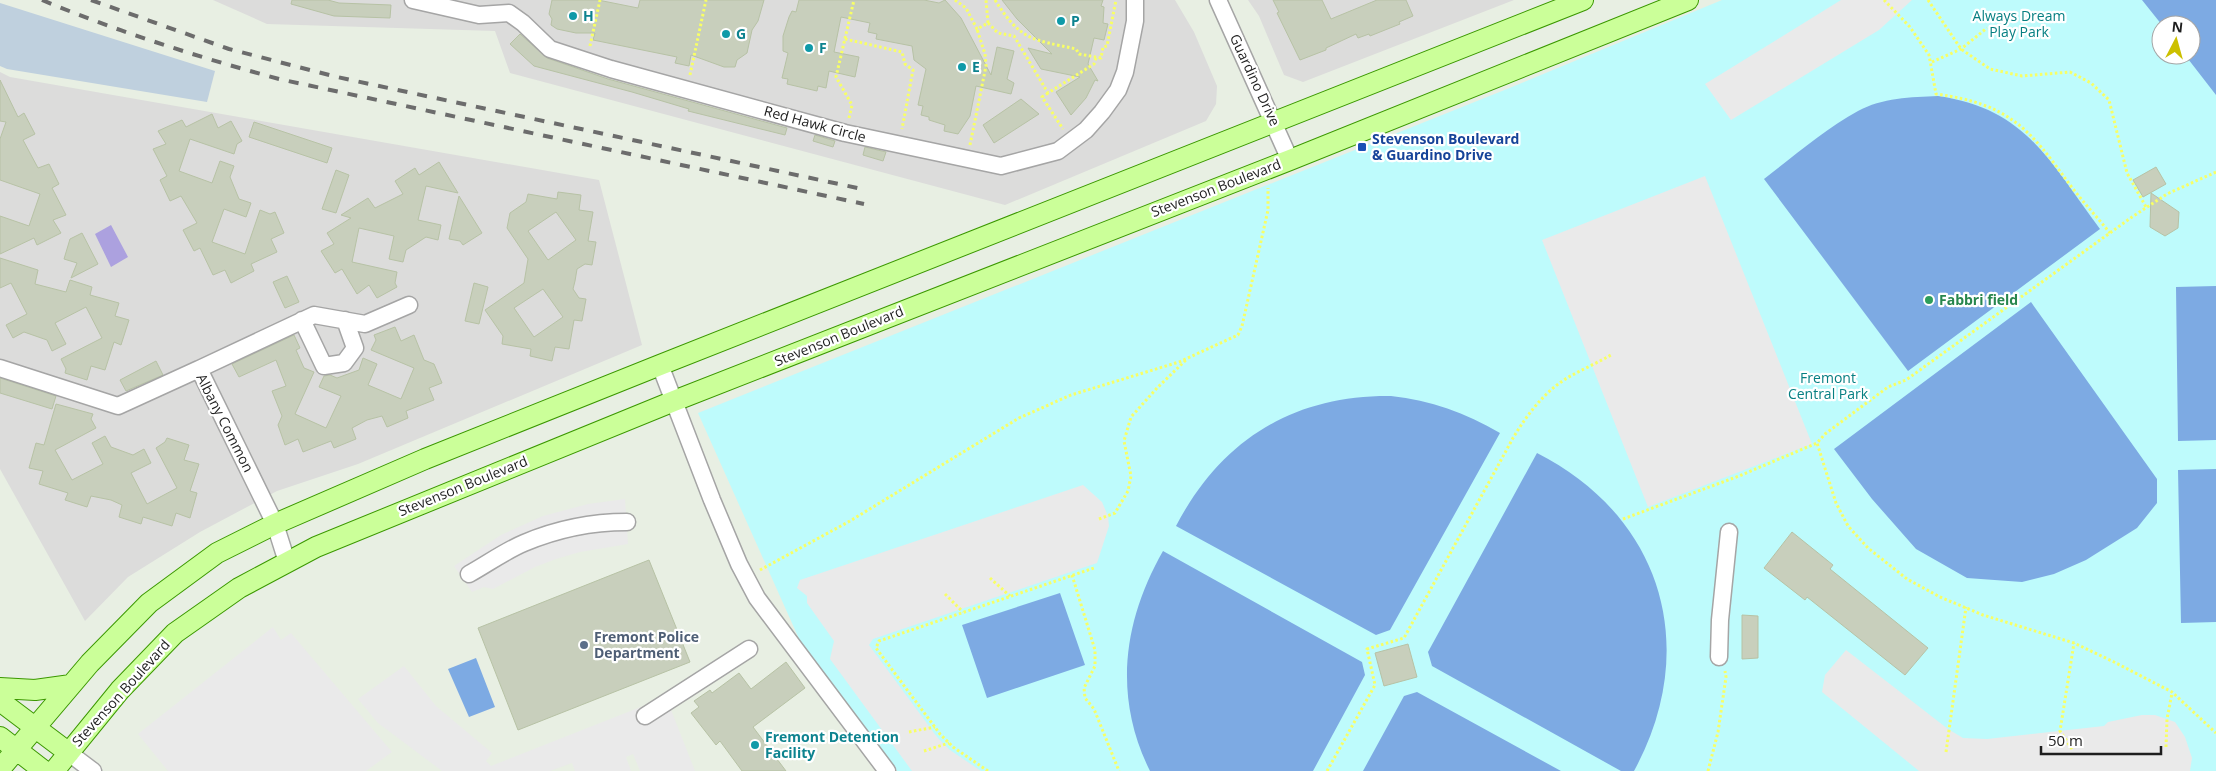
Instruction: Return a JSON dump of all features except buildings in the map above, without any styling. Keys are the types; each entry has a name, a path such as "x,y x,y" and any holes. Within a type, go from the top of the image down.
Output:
{"main road":[{"path":"0,770 71,685 149,603 217,554 275,524 425,460 660,365 1583,0"},
{"name":"Stevenson Boulevard","path":"54,771 120,690 175,633 239,588 316,547 410,507 674,401 1290,160 1688,0"},
{"path":"0,688 35,690 71,685"},
{"path":"0,701 69,752"},
{"path":"0,737 44,771"}],"street":[{"name":"Red Hawk Circle","path":"412,0 479,15 509,14 524,23 550,49 587,61 845,133 1001,166 1058,151 1086,130 1102,112 1118,90 1125,72 1136,21 1135,0"},
{"name":"Guardino Drive","path":"1218,0 1275,123 1290,160"},
{"path":"199,369 314,315 365,324 410,305"},
{"path":"302,320 324,366 344,363 355,348 346,320"},
{"path":"660,365 712,500 746,578 757,598 887,771"},
{"name":"Albany Common","path":"0,368 118,406 199,369 275,524 287,562"},
{"path":"469,574 523,543 572,527 602,522 627,522"},
{"path":"1719,657 1720,620 1729,532"},
{"path":"645,716 749,649"},
{"path":"69,752 93,771"}],"path":[{"path":"587,61 600,0"},
{"path":"686,89 706,0"},
{"path":"845,133 852,105 836,77 854,0"},
{"path":"955,0 966,8 977,29 985,54 986,66 968,159"},
{"path":"986,0 988,23 998,33 1014,36"},
{"path":"995,0 1015,28 1028,38 1076,49 1079,54 1096,58 1101,58 1103,47 1107,46 1116,0"},
{"path":"1884,0 1924,45 1932,62 1936,94 1965,98 1982,103 2008,116 2024,128 2040,142 2094,215 2110,233"},
{"path":"1928,0 1961,49 1990,69 2022,76 2070,72 2091,83 2109,100 2127,172 2146,207"},
{"path":"977,29 988,23"},
{"path":"1015,28 1014,36 1048,93"},
{"path":"1932,62 1961,49 1987,28"},
{"path":"845,39 902,52 903,62 913,70 899,145"},
{"path":"1071,141 1042,97 1094,64 1096,58"},
{"path":"1623,519 1740,476 1817,443 1825,434 1888,387 1906,380 2146,207 2167,194 2216,172"},
{"path":"746,578 850,521 1019,418 1071,395 1189,357 1238,335 1242,326 1268,210 1268,188"},
{"path":"1327,771 1375,685 1367,649 1404,638 1512,438 1526,416 1546,394 1566,378 1611,355"},
{"path":"1099,519 1115,513 1128,491 1131,476 1124,442 1132,417 1157,388 1189,357"},
{"path":"1817,443 1836,503 1848,526 1868,548 1907,579 1940,597 1983,615 2074,644 2172,692 2216,733"},
{"path":"988,771 949,743 935,728 876,648 879,641 1094,568"},
{"path":"1072,575 1095,650 1095,666 1084,688 1085,698 1094,709 1119,771"},
{"path":"990,578 1010,596"},
{"path":"945,594 963,612"},
{"path":"1946,752 1966,607"},
{"path":"2072,749 2060,731 2074,644"},
{"path":"1708,771 1718,732 1726,677 1723,660 1719,657"},
{"path":"2166,746 2172,692"},
{"path":"909,732 935,728"},
{"path":"924,752 949,743"}],"shaded area":[{"path":"213,0 1175,0 1194,32 1217,86 1216,104 1206,121 1005,205 510,73 495,31 267,24"},
{"path":"1248,0 1514,0 1303,82 1284,75 1259,16"},
{"path":"1841,0 1912,0 1879,30 1731,120 1705,84"},
{"path":"2142,0 2216,0 2216,95 2193,65 2201,65 2201,15 2154,15"},
{"path":"0,3 215,71 207,102 7,69 0,66"},
{"path":"0,72 10,77 599,180 642,345 358,464 277,491 200,532 128,577 85,621 0,469"},
{"name":"Fabbri field","path":"1938,96 1969,103 1994,113 2016,126 2050,161 2100,229 1908,371 1764,179 1822,134 1858,111 1887,101"},
{"path":"1705,176 1812,444 1648,507 1542,240"},
{"path":"111,225 128,257 111,267 95,234"},
{"path":"2216,286 2216,440 2178,441 2176,287"},
{"path":"2031,302 2157,479 2157,503 2137,528 2086,560 2054,574 2022,582 1967,578 1916,549 1872,499 1834,449"},
{"path":"1391,396 1447,408 1474,419 1500,433 1390,630 1376,635 1176,526 1194,496 1215,469 1238,447 1264,428 1292,414 1322,404 1355,398"},
{"path":"1537,453 1580,480 1615,512 1641,549 1658,590 1666,633 1665,678 1654,725 1634,771 1621,771 1432,666 1428,652"},
{"path":"2216,469 2216,622 2181,623 2178,470"},
{"path":"1083,485 1102,502 1108,516 1109,526 1097,563 873,639 869,645 937,737 950,750 981,771 912,771 830,659 834,641 807,603 807,596 797,588 800,580"},
{"path":"625,499 628,544 580,552 556,559 535,567 493,589 484,587 472,592 454,566 501,535 543,516 588,504"},
{"path":"1163,551 1362,662 1365,675 1313,771 1150,771 1138,743 1131,715 1127,687 1128,660 1139,604 1149,578"},
{"path":"1060,593 1085,665 987,698 962,625"},
{"path":"273,627 281,640 291,633 392,752 366,771 168,771 138,734"},
{"path":"1846,650 1948,729 1963,738 1987,739 2104,726 2108,722 2142,715 2155,715 2175,722 2185,737 2192,758 2190,771 1919,771 1822,692 1825,675"},
{"path":"476,658 495,707 469,717 448,669"},
{"path":"404,666 436,706 492,753 486,761 491,766 666,697 695,771 640,771 633,754 626,757 631,771 575,771 572,763 550,771 442,771 378,723 358,699"},
{"path":"1417,692 1561,771 1363,771 1404,696"}],"green space":[{"name":"Fremont Central Park","path":"1722,0 2216,0 2216,771 897,771 800,641 698,413 1507,89"}],"railway":[{"path":"42,0 100,23 159,43 279,79 864,204"},
{"path":"91,0 229,49 337,77 867,190"}],"place":[{"name":"H","path":"573,16"},
{"name":"P","path":"1061,21"},
{"name":"G","path":"726,34"},
{"name":"F","path":"809,48"},
{"name":"E","path":"962,67"},
{"name":"Stevenson Boulevard & Guardino Drive","path":"1362,147"},
{"name":"Fabbri field","path":"1929,300"},
{"name":"Fremont Police Department","path":"584,645"},
{"name":"Fremont Detention Facility","path":"755,745"}],"park label":[{"name":"Always Dream Play Park","path":"2019,24"}]}
